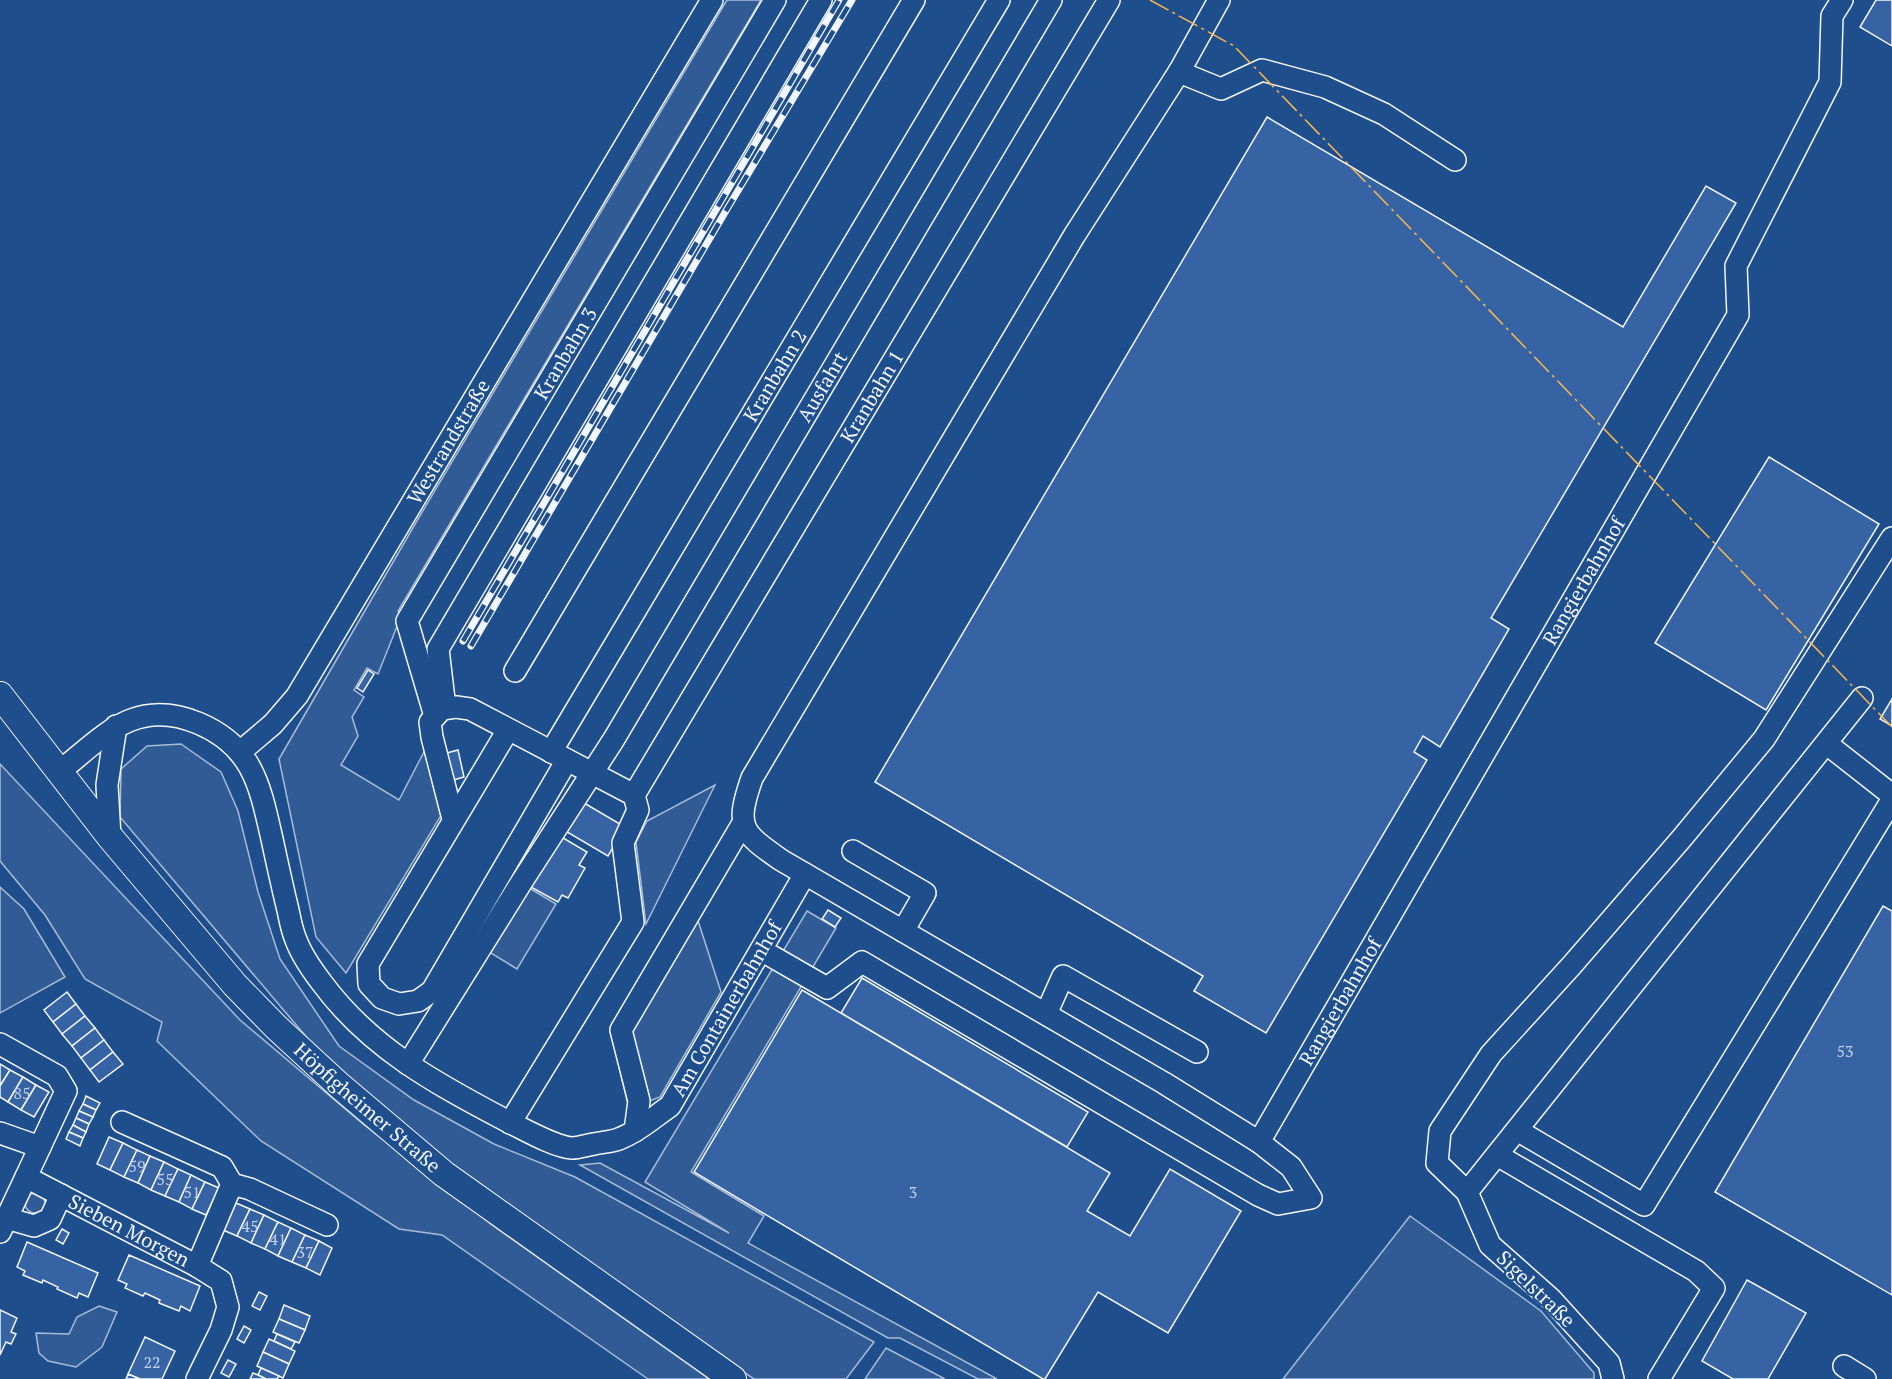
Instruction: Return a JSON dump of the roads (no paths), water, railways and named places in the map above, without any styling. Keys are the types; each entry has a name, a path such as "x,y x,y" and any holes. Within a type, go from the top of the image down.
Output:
{"main road":[{"name":"Höpfigheimer Straße","path":"0,695 110,837 235,986 276,1027 340,1086 444,1174 689,1350 733,1379"}],"street":[{"name":"Westrandstraße","path":"240,752 273,724 297,696 712,0"},
{"name":"Kranbahn 3","path":"440,712 407,621 775,0"},
{"name":"Kranbahn 3","path":"440,712 438,649 821,0"},
{"path":"515,671 914,0"},
{"name":"Kranbahn 2","path":"453,819 368,964 369,984 382,998 399,1004 418,1001 432,991 559,756 999,0"},
{"name":"Ausfahrt","path":"592,774 1052,0"},
{"name":"Kranbahn 1","path":"634,795 1109,0"},
{"path":"635,1131 639,1101 621,1030 743,823 743,805 752,778 1074,236 1179,72 1219,0"},
{"name":"Rangierbahnhof","path":"1258,1142 1738,315 1736,266 1830,82 1832,16 1842,0"},
{"path":"1179,72 1221,89 1262,70 1324,87 1384,114 1455,160"},
{"path":"1862,698 1467,1192 1437,1163 1440,1131 1491,1054 1666,856 1764,739 1892,538"},
{"path":"453,819 430,722 440,712 456,707 470,710 634,795 638,810 623,843 633,922 510,1122"},
{"path":"59,772 116,726 143,715 162,714 184,718 219,734 240,752"},
{"path":"110,837 107,785 116,726"},
{"path":"453,819 508,730"},
{"path":"1827,744 1892,795"},
{"name":"Am Containerbahnhof","path":"240,752 256,776 296,940 311,969 337,1003 360,1028 390,1053 474,1104 543,1139 571,1148 619,1139 635,1131 670,1106 805,874"},
{"path":"408,1064 592,774"},
{"path":"1517,1130 1644,1205 1892,800"},
{"path":"743,823 755,841 805,874 1164,1083 1258,1142 1291,1167 1311,1198 1278,1204 1258,1196 862,962 827,988 761,951"},
{"path":"853,851 925,893 903,931"},
{"path":"1046,1014 1063,976 1197,1052"},
{"name":"Sieben Morgen","path":"0,1044 57,1076 66,1091 2,1225 34,1226 50,1219 62,1195"},
{"path":"122,1122 222,1167 232,1184 250,1189 327,1225"},
{"path":"0,1134 40,1147"},
{"path":"1497,1155 1696,1271 1714,1288 1659,1379"},
{"name":"Sieben Morgen","path":"26,1177 197,1266 221,1281 228,1307 221,1329 198,1379"},
{"name":"Sieben Morgen","path":"197,1266 232,1184"},
{"name":"Sigelstraße","path":"1467,1192 1490,1245 1551,1299 1610,1363 1613,1379"},
{"path":"1844,1366 1865,1379"}],"railway":[{"path":"463,641 839,0"},
{"path":"471,646 852,0"}]}
